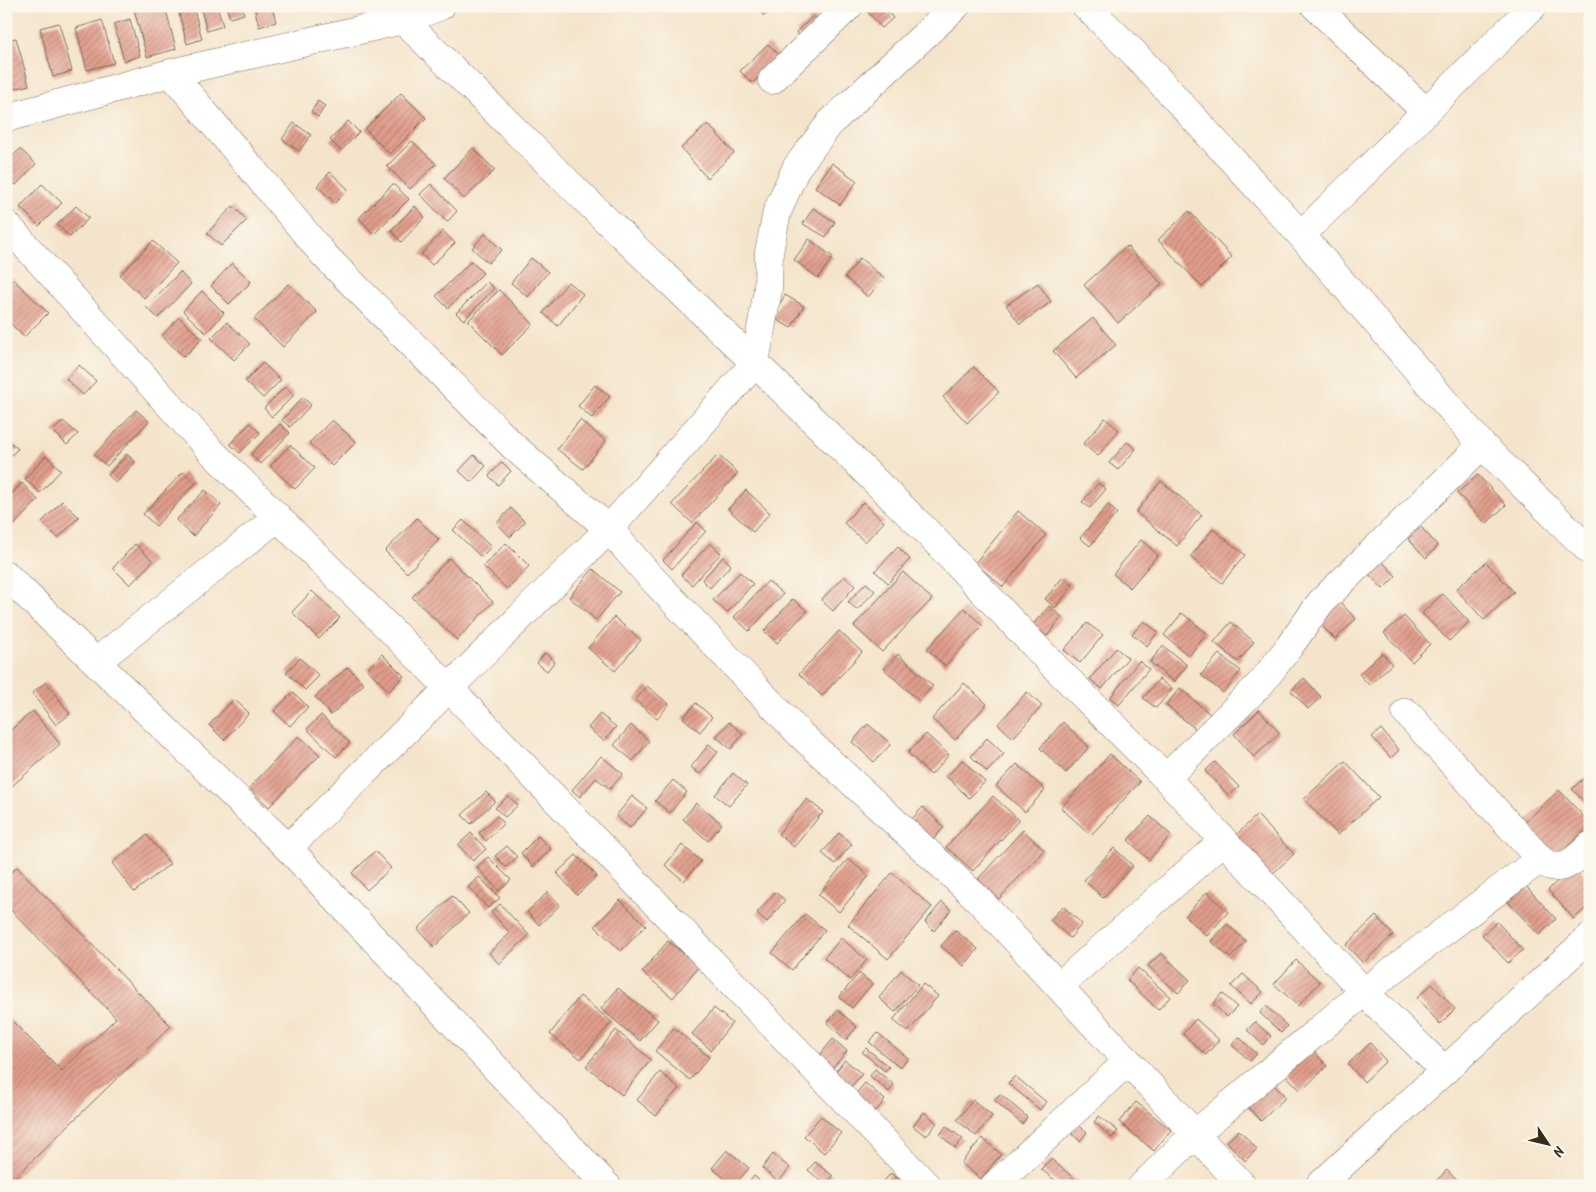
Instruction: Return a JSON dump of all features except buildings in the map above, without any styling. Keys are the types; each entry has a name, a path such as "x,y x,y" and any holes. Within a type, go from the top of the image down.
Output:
{"street":[{"path":"6,118 171,73 402,20 441,6"},
{"path":"772,80 850,6"},
{"path":"288,848 609,529 755,362 768,289 770,252 777,212 796,168 831,122 956,6"},
{"path":"1086,6 1133,52 1301,235 1482,445 1590,551"},
{"path":"1315,6 1426,112"},
{"path":"1301,235 1533,6"},
{"path":"402,20 600,214 755,362 926,531 1054,666 1166,778 1364,992 1444,1070"},
{"path":"171,73 325,256 514,447 609,529 647,573 800,734 977,898 1243,1186"},
{"path":"6,224 210,450 449,688 927,1186"},
{"path":"1166,778 1262,682 1321,602 1482,445"},
{"path":"96,662 278,517"},
{"path":"9,583 96,662 288,848 607,1186"},
{"path":"1406,712 1540,859 1551,866 1562,866 1574,860 1590,846"},
{"path":"1059,986 1223,841"},
{"path":"1142,1186 1195,1134 1364,992 1540,859"},
{"path":"1320,1186 1590,937"},
{"path":"994,1186 1128,1061"}]}
